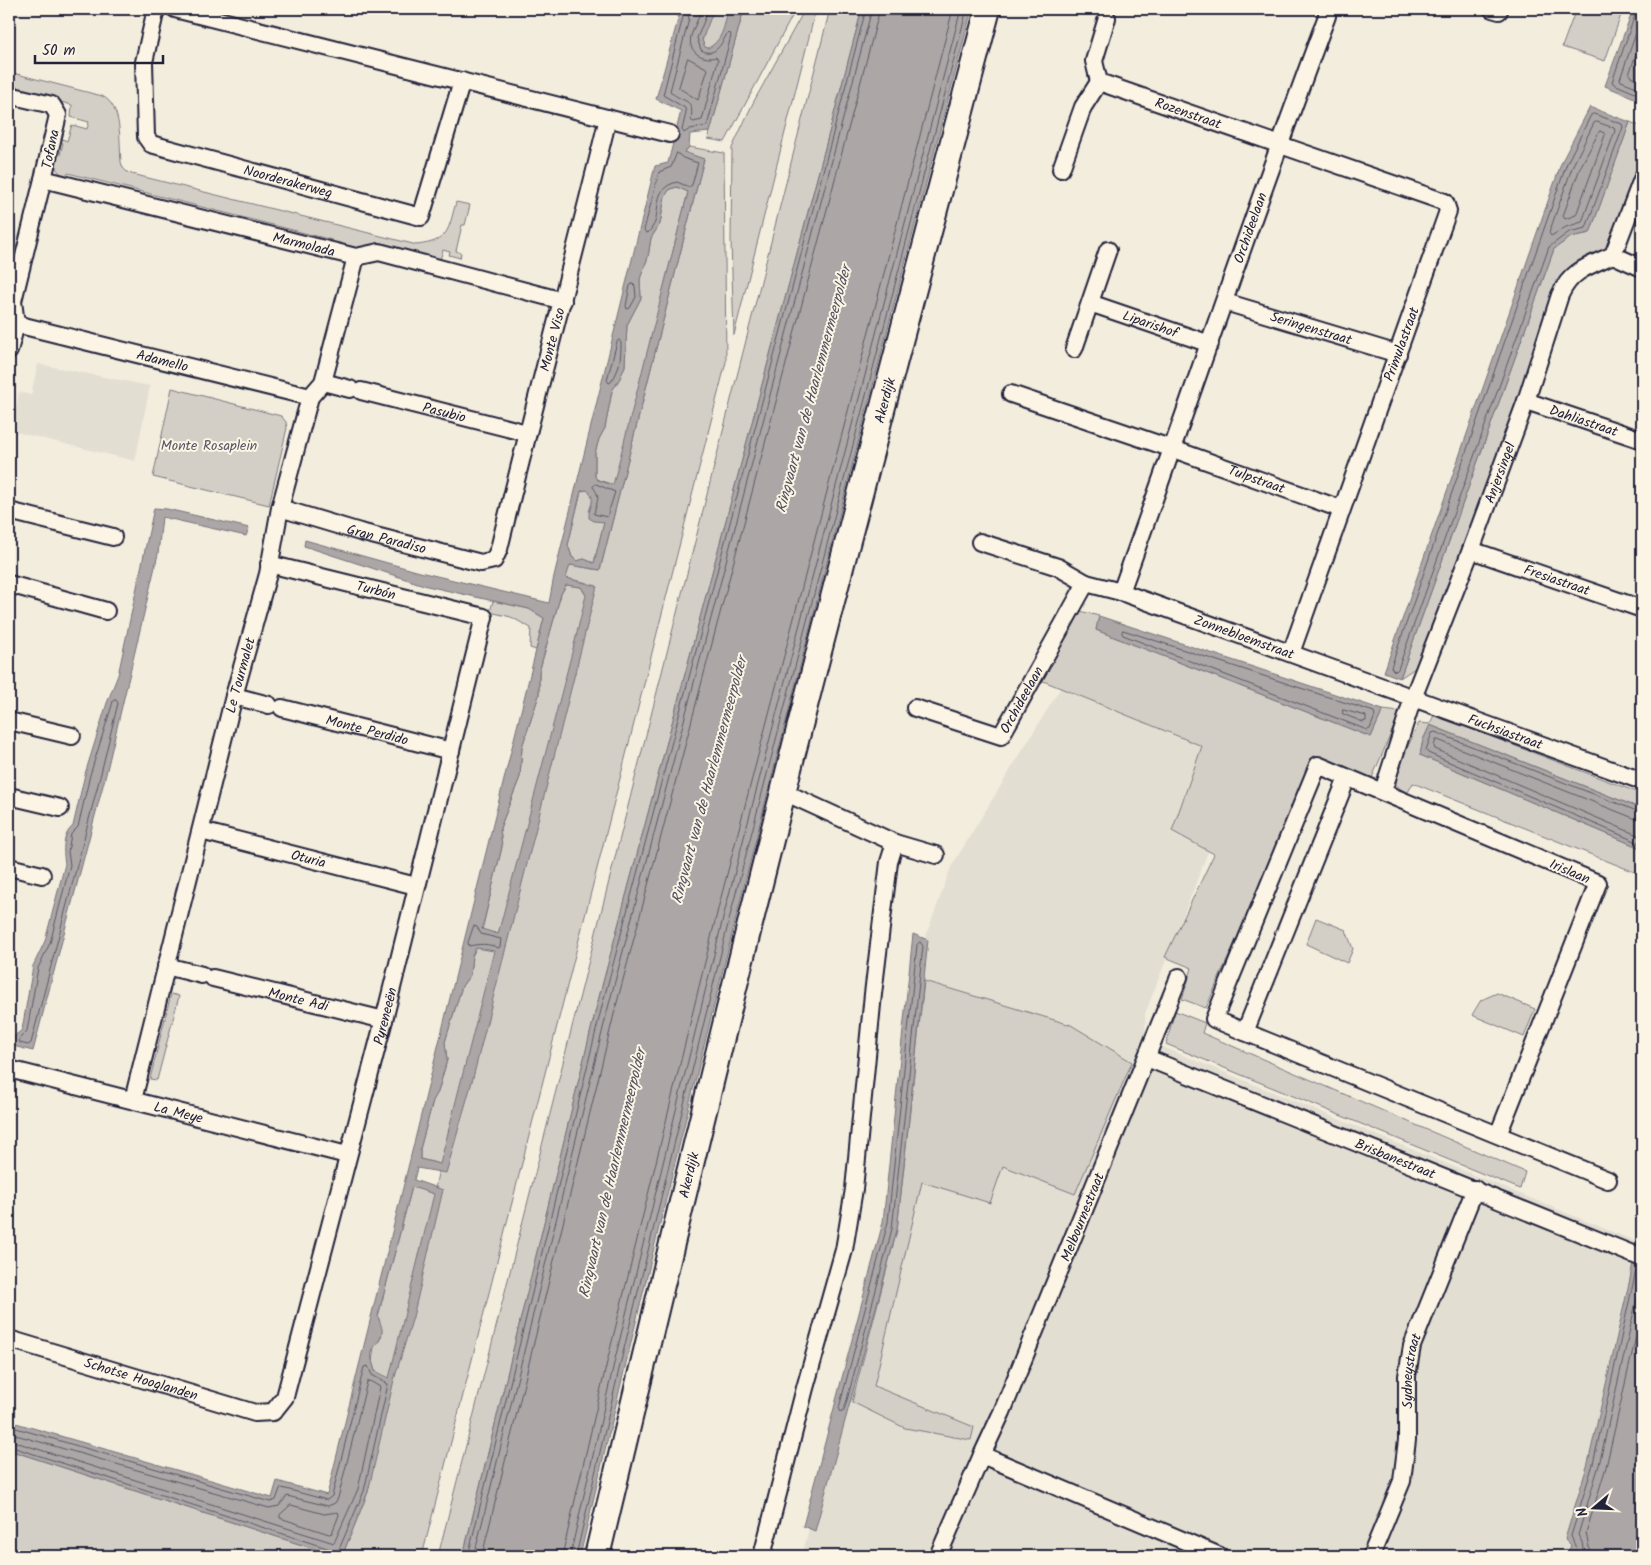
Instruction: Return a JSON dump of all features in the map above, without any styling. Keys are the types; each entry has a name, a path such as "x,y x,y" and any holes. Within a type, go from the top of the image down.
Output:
{"street":[{"name":"Noorderakerweg","path":"156,9 144,62 146,137 151,144 421,217 462,81"},
{"path":"176,9 670,134"},
{"name":"Akerdijk","path":"598,1556 661,1290 834,592 988,9"},
{"name":"Orchideelaan","path":"1120,592 1225,302 1278,145 1327,16 1327,9"},
{"path":"1061,169 1083,108 1099,82 1094,61 1107,18"},
{"name":"Rozenstraat","path":"1099,82 1278,145"},
{"name":"Tofana","path":"9,95 52,105 58,115 44,179 11,300"},
{"name":"Monte Viso","path":"494,560 500,549 527,433 563,301 608,118"},
{"name":"Primulastraat","path":"1278,145 1444,202 1448,211 1291,653"},
{"name":"Marmolada","path":"44,179 356,257 379,252 563,301"},
{"path":"1642,179 1613,255 1642,268"},
{"path":"1074,348 1108,250"},
{"name":"Anjersingel","path":"1383,791 1413,698 1471,550 1526,400 1565,283 1582,269 1613,255"},
{"name":"Le Tourmalet","path":"133,1100 234,696 268,574 280,508 310,397 323,382 356,257"},
{"path":"9,351 16,324 11,300"},
{"name":"Seringenstraat","path":"1225,302 1398,354"},
{"name":"Liparishof","path":"1090,303 1210,344"},
{"name":"Adamello","path":"16,324 310,397"},
{"name":"Pasubio","path":"323,382 527,433"},
{"path":"1011,394 1173,449"},
{"name":"Dahliastraat","path":"1526,400 1642,440"},
{"name":"Tulpstraat","path":"1173,449 1341,510"},
{"name":"Gran Paradiso","path":"280,508 360,532 481,563 494,560"},
{"path":"9,511 113,537"},
{"path":"980,542 1058,567 1086,583 1120,592"},
{"name":"Fresiastraat","path":"1471,550 1642,609"},
{"name":"Turbón","path":"269,564 484,617"},
{"name":"Orchideelaan","path":"915,708 1001,736 1086,583"},
{"path":"9,584 106,611"},
{"name":"Zonnebloemstraat","path":"1120,592 1367,682"},
{"name":"Pyreneeën","path":"273,1412 285,1397 384,1020 484,617"},
{"name":"Fuchsiastraat","path":"1367,682 1642,781"},
{"name":"Monte Perdido","path":"234,696 451,751"},
{"path":"9,721 72,736"},
{"name":"Irislaan","path":"1498,1135 1598,883 1318,765 1214,1019 1608,1180"},
{"path":"1245,1032 1347,778"},
{"path":"784,792 895,843 936,855"},
{"path":"9,796 60,808"},
{"name":"Oturia","path":"201,831 416,886"},
{"path":"762,1556 805,1388 844,1250 854,1189 873,994 889,862 895,843"},
{"path":"9,867 42,875"},
{"name":"Monte Adi","path":"166,966 384,1020"},
{"name":"Melbournestraat","path":"938,1556 1006,1403 1179,977"},
{"name":"Brisbanestraat","path":"1147,1058 1642,1258"},
{"name":"La Meye","path":"9,1069 348,1155"},
{"name":"Sydneystraat","path":"1371,1556 1402,1481 1408,1440 1407,1376 1412,1346 1475,1189"},
{"name":"Schotse Hooglanden","path":"9,1339 254,1413 273,1412"},
{"path":"982,1455 1220,1556"}],"shaded area":[{"path":"38,364 150,386 135,461 12,431 19,392 31,395"},
{"path":"1074,666 1252,739 1145,1014 1146,1040 1642,1244 1642,1556 802,1556 888,1225 922,947 951,867"}],"green space":[{"path":"709,9 734,9 718,62 699,57"},
{"path":"744,9 796,9 725,142 708,139"},
{"path":"805,9 816,9 734,335 731,241 732,148 753,103"},
{"path":"830,9 862,9 597,1005 463,1556 438,1556"},
{"path":"1576,9 1623,9 1605,61 1562,47"},
{"path":"9,72 102,96 109,101 114,108 119,125 121,162 123,168 128,173 417,245 435,241 446,233 456,202 470,205 465,225 462,225 456,251 461,253 460,258 449,255 450,252 443,250 440,260 368,246 354,248 332,245 332,240 68,173 66,177 58,171 55,162 55,155 60,155 63,143 59,141 60,138 67,141 72,125 87,129 89,122 71,117 72,105 9,88"},
{"path":"1630,122 1642,127 1642,166 1628,205 1607,251 1563,273 1524,379 1494,476 1420,670 1415,668 1400,678 1554,249 1571,237 1590,233"},
{"path":"689,147 724,153 726,362 422,1556 342,1556 368,1492 389,1378 375,1371 372,1362 374,1347 381,1336 378,1316 412,1187 434,1193 440,1164 420,1159 420,1149 433,1100 438,1092 447,1060 445,1042 462,986 470,975 472,956 476,948 498,934 482,930 502,847 500,828 520,777 522,747 539,695 539,672 561,594 566,585 581,587 585,594 588,583 565,578 570,565 600,570 704,159 684,153"},
{"path":"677,187 688,192 614,485 598,480 595,477 595,453 605,428 612,391 625,366 627,325 641,298 640,279 648,257 651,238 660,224 665,196 670,189"},
{"name":"Monte Rosaplein","path":"172,388 281,416 286,422 287,428 269,505 153,477"},
{"path":"587,490 592,498 589,512 604,522 594,563 584,559 577,561 572,557 568,545 581,491"},
{"path":"493,601 529,609 544,618 536,650 530,648 531,628 511,617 490,612"},
{"path":"1080,611 1099,616 1096,630 1371,737 1383,710 1400,712 1372,778 1316,758 1206,1008 1182,999 1192,968 1165,957 1214,854 1172,831 1202,746 1041,680"},
{"path":"1434,715 1642,794 1642,809 1430,725 1423,740 1420,755 1638,847 1642,851 1642,875 1413,783 1407,794 1396,785 1398,767 1419,723 1430,724"},
{"path":"1316,918 1346,930 1353,949 1347,963 1306,944"},
{"path":"924,981 1071,1025 1132,1062 1075,1194 1003,1166 990,1203 922,1182 874,1386 974,1427 971,1440 905,1428 852,1402 897,1230"},
{"path":"1497,993 1535,1009 1524,1037 1472,1015 1481,1000"},
{"path":"171,994 179,996 157,1080 150,1079"},
{"path":"1175,1011 1205,1023 1202,1033 1525,1172 1520,1189 1166,1044"},
{"path":"9,1450 336,1556 23,1556 9,1552"}],"water":[{"path":"663,9 714,9 702,40 705,47 708,48 720,36 728,9 744,9 710,132 690,134 689,147 684,152 704,159 600,570 570,565 566,578 597,586 473,1078 446,1173 417,1168 414,1180 443,1190 413,1317 394,1380 368,1492 342,1556 336,1556 9,1450 9,1421 272,1498 277,1481 327,1495 544,618 529,609 427,586 304,546 305,540 420,572 549,603 554,576 655,166 668,163 681,111 656,99 679,16","holes":["677,187 688,192 613,485 598,480 595,477 595,453 605,428 612,391 625,366 627,325 641,298 640,279 648,257 651,238 660,224 665,196 670,189","587,490 592,497 589,518 594,521 604,522 594,563 584,559 577,561 572,557 568,545 581,491","566,585 581,587 586,595 498,934 482,929 502,847 500,828 520,777 522,747 539,695 539,672 561,594","476,948 494,951 440,1164 420,1159 420,1149 447,1060 445,1042 462,986 470,975 472,956","412,1187 434,1194 389,1378 375,1371 372,1359 372,1353 380,1339 382,1329 378,1316"]},
{"name":"Ringvaart van de Haarlemmermeerpolder","path":"862,9 972,9 722,974 580,1556 463,1556 597,1005"},
{"path":"1633,9 1642,9 1642,101 1605,86"},
{"path":"1590,107 1630,122 1590,233 1571,237 1554,249 1400,678 1384,672 1562,161"},
{"path":"154,508 167,509 249,528 246,536 162,517 158,554 106,774 33,1051 9,1045 9,1035 13,1037 22,1030 33,966 45,941 65,864 65,839 73,826 85,774 107,703 118,675"},
{"path":"1099,616 1383,710 1371,737 1096,630"},
{"path":"1430,725 1642,809 1642,851 1638,847 1420,755 1423,740"},
{"path":"913,934 928,940 897,1230 815,1531 803,1526 883,1222"},
{"path":"1642,1213 1642,1556 1574,1556 1568,1553 1571,1545 1565,1539 1588,1463 1630,1279"}]}
